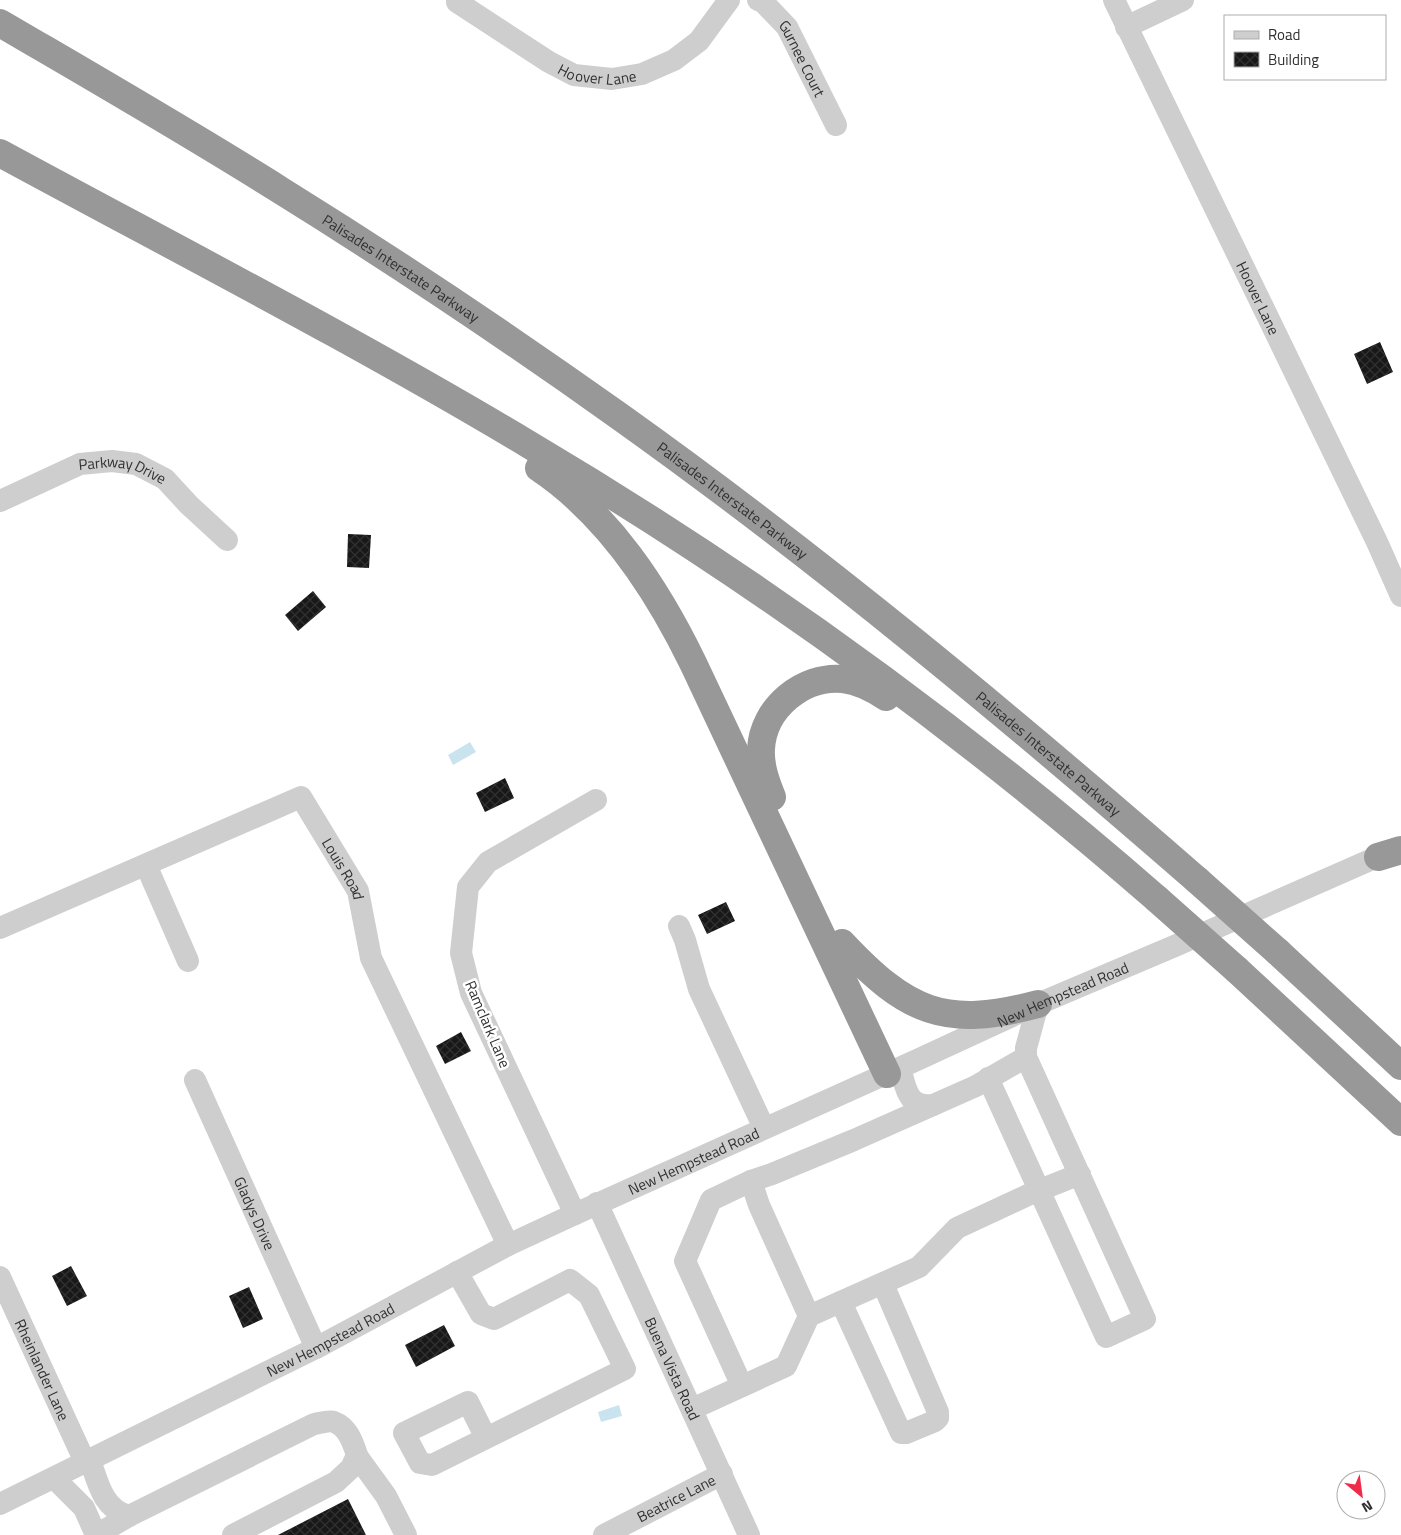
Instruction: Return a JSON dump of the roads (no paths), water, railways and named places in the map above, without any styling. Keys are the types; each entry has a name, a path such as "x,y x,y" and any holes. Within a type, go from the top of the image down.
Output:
{"highway":[{"name":"Palisades Interstate Parkway","path":"0,22 192,136 333,223 476,317 620,417 759,519 896,626 1030,736 1278,952 1401,1066"},
{"path":"0,153 379,358 537,449 628,505 724,568 866,667 1048,807 1157,899 1237,970 1401,1122"},
{"path":"379,358 561,484 601,523 636,566 667,614 693,663 893,1071"},
{"path":"893,1071 842,943 773,798 762,770 761,748 766,728 776,710 782,702 800,688 817,682 835,679 852,681 869,687 1048,807"},
{"path":"842,943 886,985 913,1002 935,1011 957,1016 981,1015 1038,1004"},
{"path":"1312,984 1401,1059"}],"street":[{"name":"Hoover Lane","path":"457,2 549,62 574,75 612,78 642,74 674,60 699,41 729,0"},
{"name":"Gurnee Court","path":"758,0 763,2 787,27 836,125"},
{"name":"Hoover Lane","path":"1114,0 1377,542 1401,596"},
{"path":"1126,26 1182,0"},
{"name":"Parkway Drive","path":"0,501 80,464 112,461 136,464 165,479 189,505 227,540"},
{"name":"Louis Road","path":"0,928 301,797 358,891 371,958 508,1245"},
{"name":"Ramclark Lane","path":"575,1214 472,993 461,953 468,888 488,862 596,800"},
{"name":"New Hempstead Road","path":"0,1504 316,1348 508,1245 597,1203 1038,1004 1393,852"},
{"path":"146,865 188,961"},
{"path":"679,926 699,989 764,1128"},
{"path":"988,1078 1106,1337 1146,1319 1026,1057 1026,1048 1038,1004"},
{"path":"742,1386 685,1261 711,1200 751,1181 772,1174 976,1086 1026,1057"},
{"path":"893,1071 906,1087 912,1100 918,1105 933,1105"},
{"path":"887,1125 892,1119 895,1107 893,1071"},
{"name":"Gladys Drive","path":"194,1080 316,1348"},
{"path":"692,1410 786,1366 809,1316 920,1267 957,1228 1039,1190 1080,1174"},
{"path":"751,1181 759,1205 809,1316"},
{"name":"Buena Vista Road","path":"597,1203 722,1474 748,1535"},
{"path":"457,1272 481,1314 494,1319 570,1280 589,1295 625,1369 486,1438"},
{"name":"Rheinlander Lane","path":"0,1277 100,1490 106,1501 120,1513 129,1516"},
{"path":"841,1302 900,1433 906,1433 935,1421 938,1418 938,1412 883,1284"},
{"path":"54,1478 84,1508 96,1535 129,1516 314,1424 333,1422 345,1430 352,1441 357,1456 386,1496 406,1535"},
{"path":"233,1535 336,1482 351,1468 357,1456"},
{"name":"Beatrice Lane","path":"604,1535 722,1474"}],"water":[{"path":"470,742 476,752 453,765 448,755"},
{"path":"619,1405 622,1416 601,1422 598,1412"}]}
